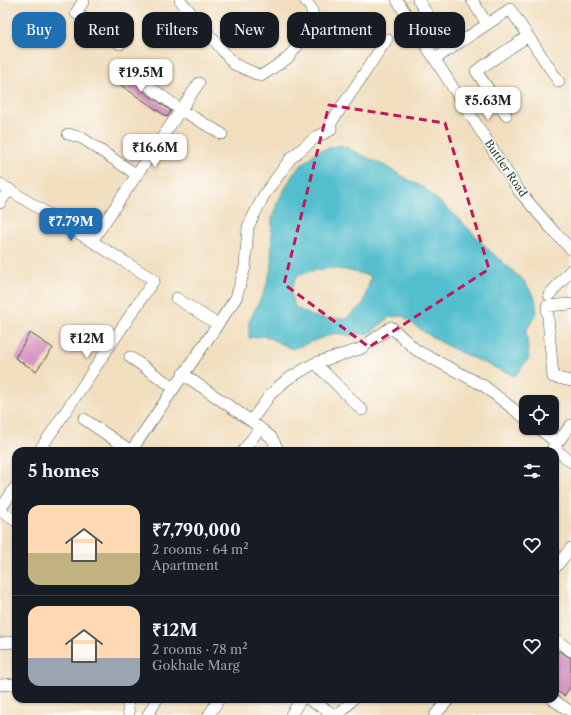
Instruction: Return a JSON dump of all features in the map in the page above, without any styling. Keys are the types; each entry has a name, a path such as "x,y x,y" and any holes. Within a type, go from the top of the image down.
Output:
{"street":[{"path":"76,12 84,0"},
{"path":"180,0 234,64 261,76 288,58 315,22 311,8 305,0"},
{"name":"Buttler Road","path":"397,0 519,191 556,234 571,248"},
{"path":"418,0 451,49"},
{"path":"472,0 487,24"},
{"path":"435,59 510,9 559,82"},
{"path":"506,115 476,71 528,36"},
{"path":"134,447 236,298 245,267 248,227 264,195 292,158 316,137 331,130 331,122 387,39"},
{"path":"92,241 199,83"},
{"path":"147,85 181,110 222,134"},
{"path":"68,134 82,138 137,175"},
{"path":"0,203 4,187 154,280 42,447"},
{"path":"549,295 571,270"},
{"path":"176,298 217,324"},
{"path":"571,304 547,306 553,377 571,380"},
{"path":"245,447 270,395 286,380 315,363 360,349 391,327 416,350 484,386 519,414"},
{"path":"130,357 174,388"},
{"path":"315,363 362,410"},
{"path":"183,374 256,425 271,437 277,447"},
{"path":"84,419 125,447"},
{"path":"544,435 554,447 571,425"},
{"path":"559,451 571,462"},
{"path":"12,492 0,510 12,518"},
{"path":"559,564 570,552"},
{"path":"0,643 12,642"},
{"path":"559,642 571,651"},
{"path":"0,685 12,684"},
{"path":"128,703 129,715"},
{"path":"148,715 155,703"},
{"path":"209,715 216,703"},
{"path":"291,715 298,703"},
{"path":"315,703 335,715"},
{"path":"339,715 350,703"},
{"path":"436,715 446,703"},
{"path":"558,703 571,712"}],"highlighted area":[{"path":"329,105 445,123 489,269 369,347 284,284"}],"water":[{"path":"341,145 385,166 425,189 456,216 491,252 524,281 535,298 537,312 526,331 529,358 515,376 443,343 429,335 403,316 390,317 370,333 351,336 335,333 292,349 265,336 249,338 249,322 265,290 271,268 272,219 277,203 295,171 317,151","holes":["330,268 371,276 364,303 347,318 327,319 312,316 295,307 291,292 296,277 311,271"]}],"building":[{"path":"122,71 140,84 143,91 171,111 167,117 115,81"},
{"path":"30,333 53,348 36,371 15,358"},
{"path":"559,651 571,658 571,686 564,696 559,693"}]}
